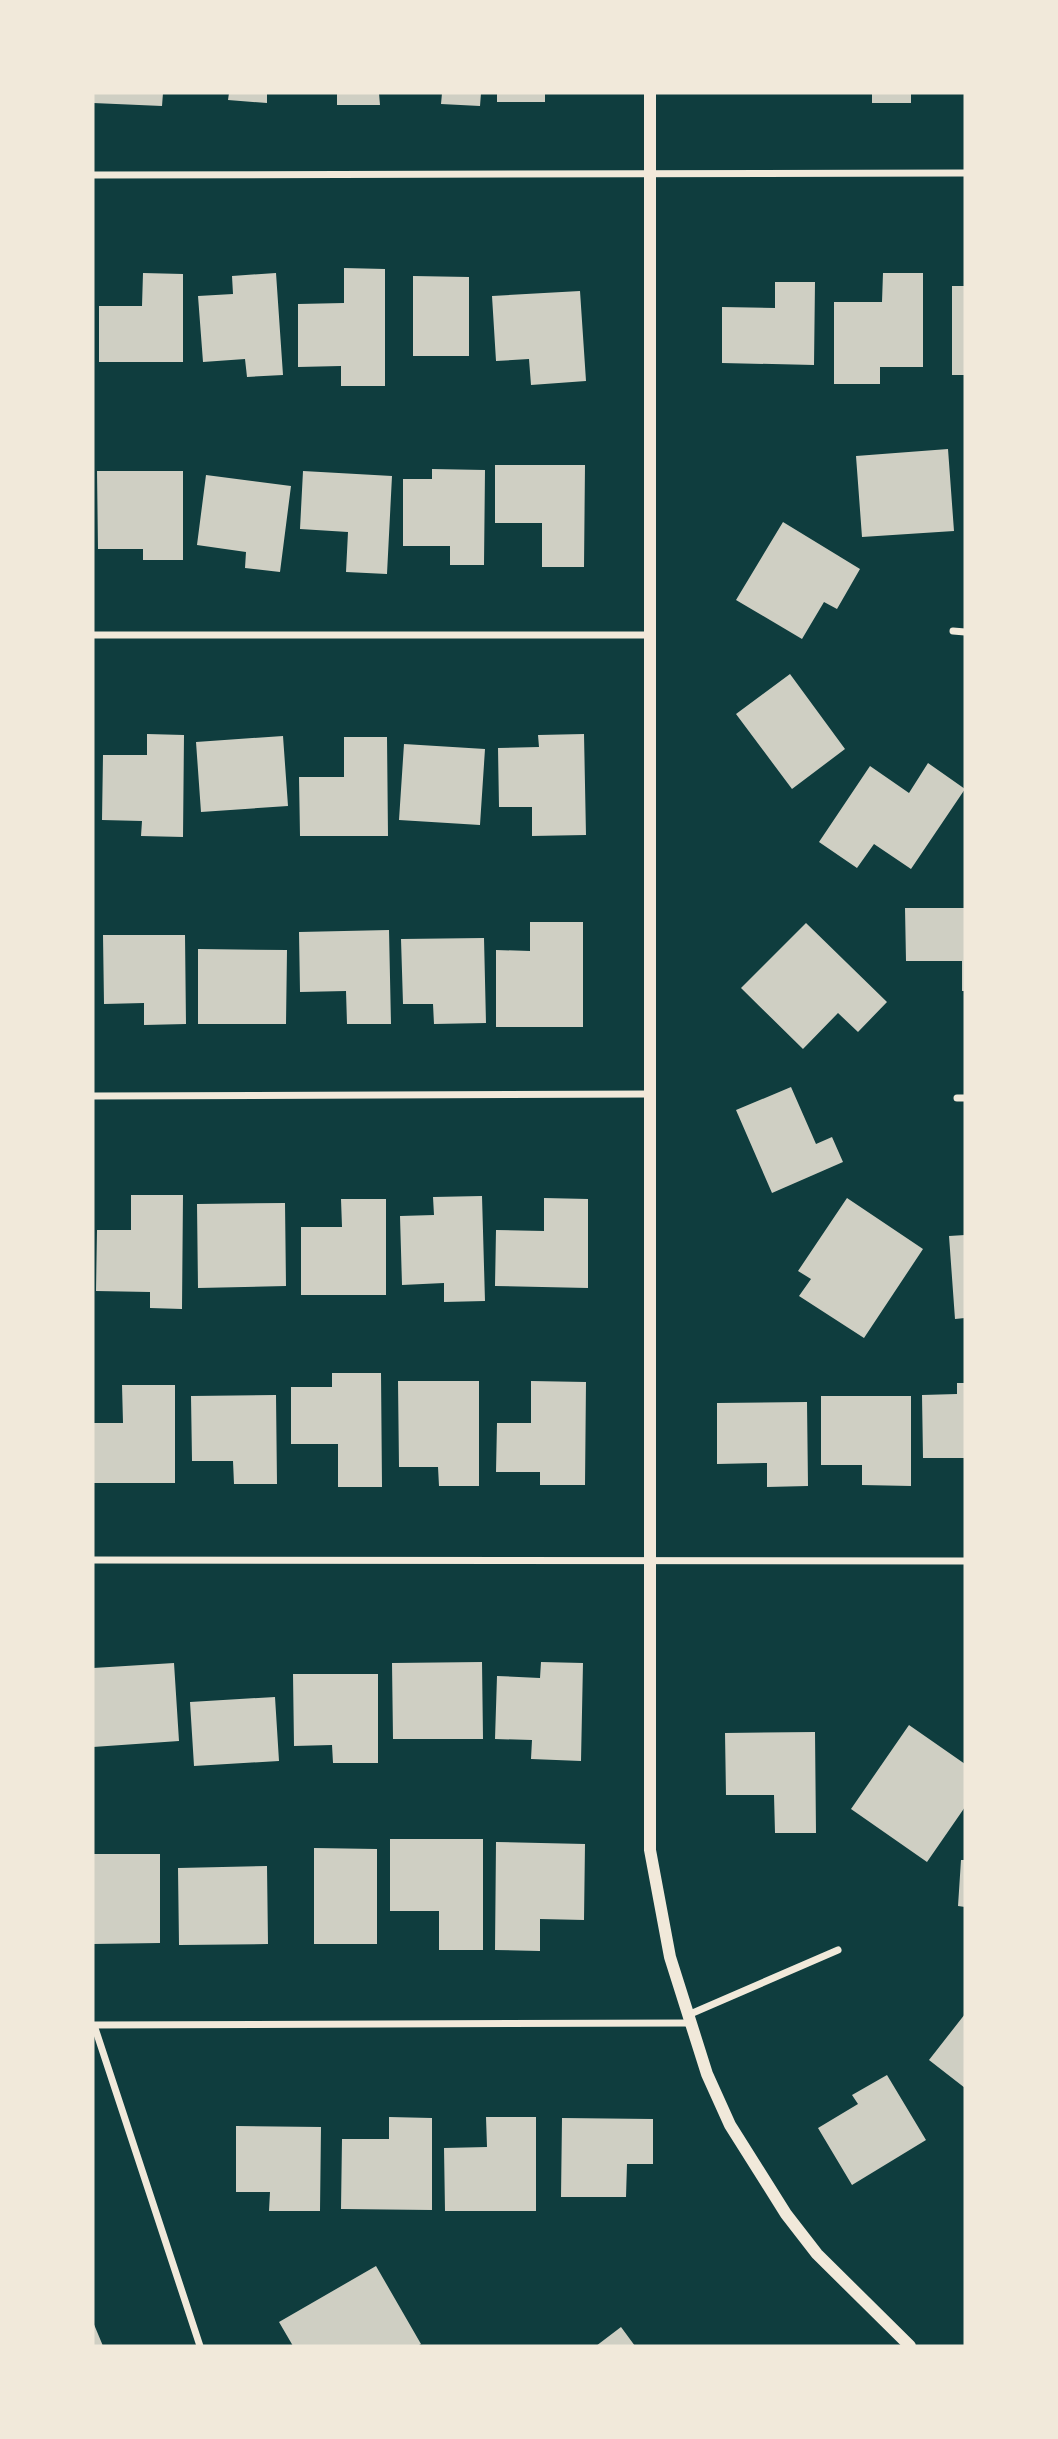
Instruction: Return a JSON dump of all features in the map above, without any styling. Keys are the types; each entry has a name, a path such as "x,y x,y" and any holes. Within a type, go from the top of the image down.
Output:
{"street":[{"path":"650,93 650,1850 670,1957 707,2074 730,2125 786,2214 817,2254 910,2346"},
{"path":"93,175 965,173"},
{"path":"953,631 965,632"},
{"path":"93,635 649,635"},
{"path":"93,1096 650,1094"},
{"path":"93,1559 965,1561"},
{"path":"200,2346 93,2025 689,2019 838,1950"}],"building":[{"path":"93,93 163,93 162,106 93,103"},
{"path":"229,93 267,93 267,103 228,100"},
{"path":"337,93 379,93 380,105 337,105"},
{"path":"442,93 481,93 480,106 441,104"},
{"path":"497,93 545,93 545,102 497,102"},
{"path":"872,93 911,93 911,103 872,103"},
{"path":"344,268 385,269 385,386 341,386 341,366 298,367 298,304 344,303"},
{"path":"143,273 183,274 183,362 99,362 99,306 142,306"},
{"path":"276,273 283,375 247,377 245,359 203,362 198,296 233,294 232,276"},
{"path":"883,273 923,273 923,367 880,367 880,384 834,384 834,302 882,302"},
{"path":"413,276 469,277 469,356 413,356"},
{"path":"775,282 815,282 814,365 722,363 722,307 775,308"},
{"path":"952,286 965,286 965,375 952,375"},
{"path":"580,291 586,381 531,385 529,359 496,361 492,296"},
{"path":"948,449 954,531 862,537 856,456"},
{"path":"495,465 585,465 584,567 542,567 542,523 495,523"},
{"path":"432,469 485,470 484,565 450,565 450,546 403,546 403,479 432,479"},
{"path":"97,471 183,471 183,560 143,560 143,549 98,549"},
{"path":"303,471 392,476 387,574 346,572 348,532 300,529"},
{"path":"206,475 291,486 280,572 245,568 246,552 197,545"},
{"path":"783,522 860,569 837,609 824,602 802,639 736,600"},
{"path":"790,674 845,749 792,789 736,714"},
{"path":"147,734 184,735 183,837 141,836 142,821 102,820 103,755 147,755"},
{"path":"584,734 586,835 532,836 532,807 499,807 498,748 539,747 538,735"},
{"path":"283,736 288,806 201,812 196,742"},
{"path":"344,737 387,737 388,836 300,836 299,777 344,777"},
{"path":"404,744 485,749 480,825 399,820"},
{"path":"928,763 965,789 911,869 874,844 857,868 819,842 870,766 909,793"},
{"path":"905,908 965,908 965,991 962,991 962,961 906,961"},
{"path":"530,922 583,922 583,1027 496,1027 496,950 530,951"},
{"path":"806,923 887,1002 858,1032 838,1013 803,1049 741,988"},
{"path":"389,930 391,1024 347,1024 346,991 300,992 299,932"},
{"path":"103,935 185,935 186,1024 144,1025 144,1003 104,1004"},
{"path":"484,938 486,1023 434,1024 433,1004 403,1004 401,939"},
{"path":"198,949 287,950 286,1024 198,1024"},
{"path":"791,1087 816,1144 832,1137 843,1162 772,1193 736,1110"},
{"path":"131,1195 183,1195 182,1309 150,1308 150,1292 96,1291 97,1230 131,1230"},
{"path":"482,1196 485,1301 444,1302 444,1283 402,1285 400,1216 434,1215 433,1197"},
{"path":"544,1198 588,1199 588,1288 495,1286 496,1230 544,1231"},
{"path":"847,1198 923,1249 864,1338 799,1296 811,1279 798,1271"},
{"path":"341,1199 386,1199 386,1295 301,1295 301,1227 342,1227"},
{"path":"285,1203 286,1286 198,1288 197,1204"},
{"path":"965,1235 965,1318 955,1319 949,1236"},
{"path":"332,1373 381,1373 382,1487 338,1487 338,1444 291,1444 291,1387 332,1387"},
{"path":"398,1381 479,1381 479,1486 439,1486 438,1467 399,1467"},
{"path":"531,1381 586,1382 585,1485 540,1485 540,1472 496,1472 497,1423 531,1423"},
{"path":"957,1383 965,1383 965,1458 923,1458 922,1395 957,1394"},
{"path":"122,1385 175,1385 175,1483 93,1483 93,1423 123,1423"},
{"path":"276,1395 277,1484 234,1484 233,1461 192,1461 191,1396"},
{"path":"821,1396 911,1396 911,1486 862,1485 862,1465 821,1465"},
{"path":"807,1402 808,1486 767,1487 767,1463 717,1464 717,1403"},
{"path":"482,1662 483,1739 393,1739 392,1663"},
{"path":"541,1662 583,1663 581,1761 531,1759 532,1740 495,1739 497,1676 540,1678"},
{"path":"174,1663 179,1741 93,1747 93,1668"},
{"path":"293,1674 378,1674 378,1763 333,1763 332,1745 294,1746"},
{"path":"275,1697 279,1761 194,1766 190,1702"},
{"path":"909,1725 965,1764 965,1807 927,1862 851,1809"},
{"path":"815,1732 816,1833 775,1833 774,1795 726,1795 725,1733"},
{"path":"390,1839 483,1839 483,1950 439,1950 439,1911 390,1911"},
{"path":"496,1842 585,1844 584,1920 540,1919 540,1951 495,1950"},
{"path":"314,1848 377,1849 377,1944 314,1944"},
{"path":"93,1854 160,1854 160,1943 93,1944"},
{"path":"961,1860 965,1860 965,1907 958,1906"},
{"path":"267,1866 268,1944 179,1945 178,1868"},
{"path":"965,2014 965,2088 929,2060"},
{"path":"887,2075 926,2140 852,2185 818,2128 858,2104 852,2095"},
{"path":"389,2117 432,2118 432,2210 341,2209 342,2139 389,2139"},
{"path":"486,2117 536,2117 536,2211 445,2211 444,2148 487,2147"},
{"path":"562,2118 653,2119 653,2164 627,2164 626,2197 561,2197"},
{"path":"236,2126 321,2127 320,2211 269,2211 270,2192 236,2192"},
{"path":"376,2266 421,2344 293,2346 279,2322"},
{"path":"93,2322 103,2346 93,2346"},
{"path":"621,2327 635,2346 596,2346"}]}
